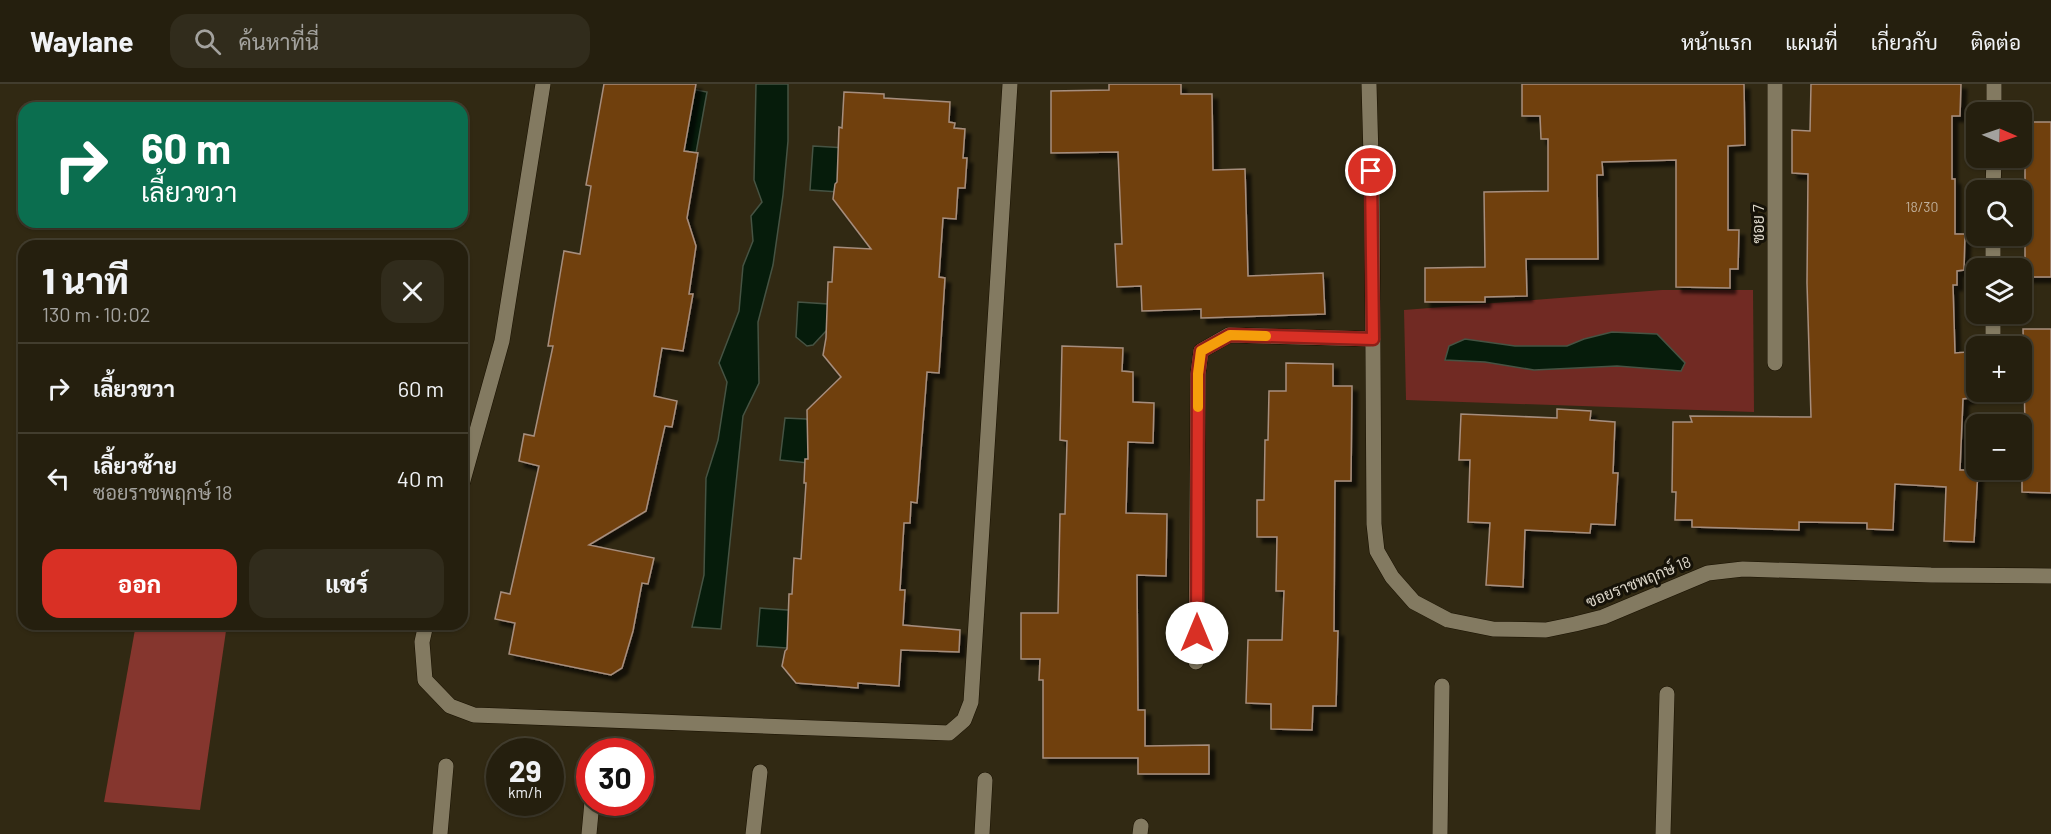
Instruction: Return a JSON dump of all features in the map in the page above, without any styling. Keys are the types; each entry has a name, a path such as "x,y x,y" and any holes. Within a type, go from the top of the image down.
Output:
{"street":[{"path":"468,463 502,341 543,84"},
{"path":"425,630 422,642 425,680 450,706 474,715 949,733 964,720 971,702 1010,84"},
{"name":"ซอยราชพฤกษ์ 18","path":"1369,84 1374,524 1377,551 1392,577 1414,602 1448,620 1493,629 1546,630 1603,617 1708,573 1743,569 2051,576"},
{"name":"ซอย 7","path":"1775,84 1775,363"},
{"path":"1994,84 1994,102"},
{"path":"1196,662 1198,374 1201,351 1230,335 1373,339"},
{"path":"1440,834 1442,686"},
{"path":"1663,834 1667,694"},
{"path":"440,834 446,766"},
{"path":"753,834 760,772"},
{"path":"982,834 985,780"},
{"path":"589,834 591,816"}],"shaded area":[{"path":"756,84 788,84 788,141 783,195 773,265 758,322 759,383 743,416 721,629 692,627 704,575 706,478 718,440 727,382 719,363 739,311 743,266 753,241 751,216 762,202 754,180"},
{"path":"691,89 707,92 694,164 678,161"},
{"path":"813,146 863,149 839,192 810,190"},
{"path":"1662,290 1753,290 1754,412 1406,400 1404,310"},
{"path":"798,302 828,304 827,330 813,345 807,346 796,337"},
{"path":"1612,332 1657,334 1685,363 1681,371 1617,366 1534,370 1485,362 1445,360 1449,346 1465,339 1515,346 1567,346"},
{"path":"785,418 806,419 838,435 837,466 780,460"},
{"path":"760,608 845,614 843,652 757,646"},
{"path":"135,630 226,630 200,810 104,802"}],"building":[{"path":"604,84 696,84 684,151 698,153 687,218 696,246 689,294 693,294 683,351 662,348 654,396 677,401 672,427 665,426 646,511 589,545 654,558 648,584 642,583 633,631 622,668 611,675 509,654 515,623 495,619 501,592 510,594 539,466 519,461 524,434 534,436 553,346 548,346 564,251 580,254 591,186 586,185"},
{"path":"1109,84 1181,84 1181,94 1212,94 1213,170 1245,169 1248,276 1323,273 1325,314 1201,318 1201,309 1142,311 1141,286 1117,287 1115,244 1122,244 1118,152 1051,153 1051,91 1109,90"},
{"path":"1522,84 1744,84 1745,145 1728,146 1728,230 1739,230 1738,269 1730,269 1730,288 1676,287 1676,160 1602,162 1603,175 1597,175 1598,259 1526,259 1527,296 1485,297 1485,302 1425,302 1425,268 1485,267 1484,192 1548,191 1548,139 1541,139 1540,116 1522,116"},
{"path":"1811,84 1961,84 1960,116 1952,116 1952,179 1955,179 1955,234 1965,234 1964,270 1957,271 1957,285 1953,285 1955,353 1966,352 1966,398 1963,399 1960,470 1966,470 1966,480 1977,480 1974,542 1944,541 1946,487 1895,484 1893,530 1867,529 1867,523 1799,522 1799,530 1692,527 1692,520 1675,520 1676,492 1672,492 1673,422 1692,422 1690,416 1811,417 1807,283 1808,174 1792,173 1792,130 1810,131"},
{"path":"844,92 884,94 884,98 950,102 949,122 955,123 954,128 965,129 963,158 967,158 965,188 958,188 956,219 943,218 939,277 945,278 939,373 927,372 917,503 911,502 910,523 904,523 900,590 905,590 903,625 960,630 959,652 901,650 899,686 858,683 858,688 796,683 782,666 787,649 789,594 792,594 794,558 801,559 806,483 804,483 805,459 808,459 807,410 841,377 823,355 826,338 828,282 832,282 834,247 871,249 833,199 837,182 839,127 842,128"},
{"path":"2032,122 2051,122 2051,277 2032,277 2032,258 2025,258 2025,246 2032,246 2032,180 2025,180 2025,168 2032,168"},
{"path":"2023,329 2051,329 2051,493 2022,492 2022,480 2032,480 2032,414 2025,414 2025,402 2032,402 2032,336 2023,336"},
{"path":"1062,346 1123,348 1122,371 1133,372 1133,402 1154,403 1153,443 1128,442 1126,513 1167,514 1166,576 1137,575 1138,710 1145,710 1145,746 1209,745 1209,774 1138,774 1138,758 1043,758 1043,680 1039,680 1040,659 1021,659 1021,613 1058,613 1060,514 1065,514 1067,441 1060,440"},
{"path":"1286,363 1333,364 1333,386 1352,386 1351,481 1335,481 1334,631 1338,631 1336,706 1313,706 1312,730 1271,729 1271,704 1246,703 1248,640 1282,640 1284,591 1276,591 1277,537 1257,537 1257,500 1264,500 1269,391 1286,391"},
{"path":"1557,409 1591,411 1590,420 1615,422 1613,473 1618,473 1615,525 1591,524 1590,533 1525,530 1523,587 1486,585 1490,523 1468,522 1470,460 1459,460 1461,414 1557,418"}],"slow traffic":[{"path":"1198,407 1201,351 1230,335 1266,336"}],"route":[{"path":"1197,633 1198,374 1201,351 1230,335 1373,339 1371,171"}]}
